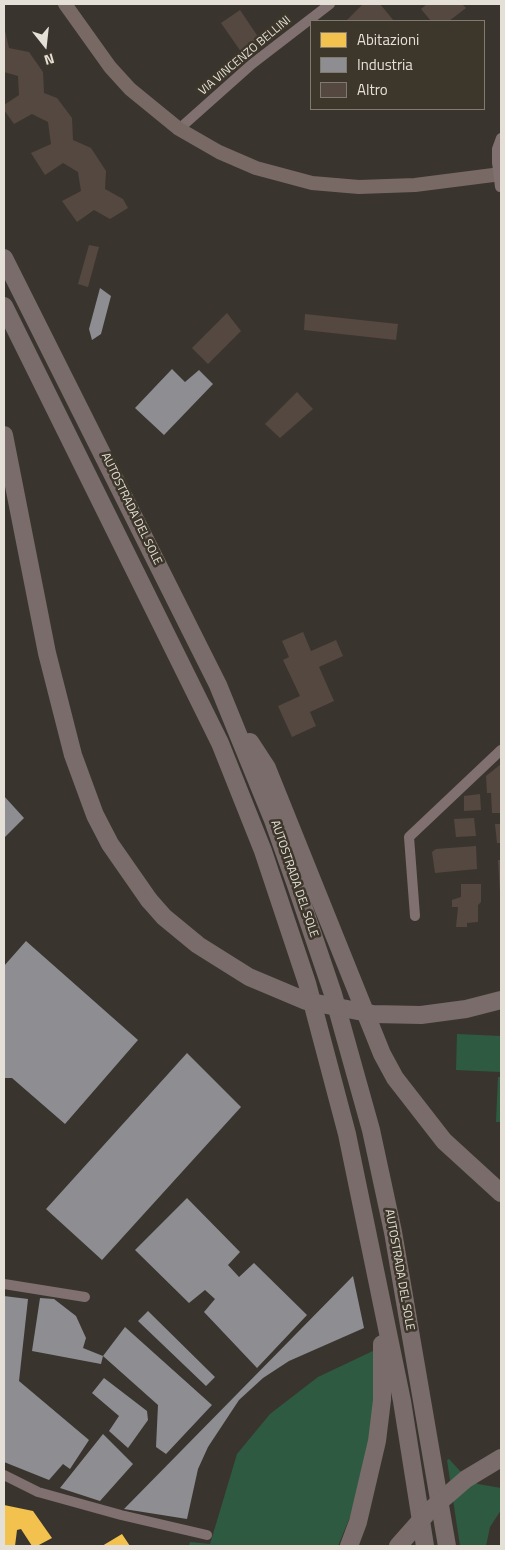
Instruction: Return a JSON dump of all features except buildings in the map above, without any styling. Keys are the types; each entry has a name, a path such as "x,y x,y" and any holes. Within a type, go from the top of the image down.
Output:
{"highway":[{"name":"AUTOSTRADA DEL SOLE","path":"4,258 126,498 227,708 273,820 297,888 333,994 371,1130 393,1232 447,1546"},
{"name":"AUTOSTRADA DEL SOLE","path":"4,306 220,743 263,851 319,1028 347,1134 380,1286 402,1401 425,1546"},
{"path":"4,435 14,475 47,653 74,755 95,815 110,844 149,900 164,917 198,945 248,977 306,1001 373,1014 421,1015 466,1009 501,1000"},
{"path":"227,708 267,768 382,1054 395,1078 444,1141 501,1193"},
{"path":"349,1546 358,1522 378,1441 382,1366 380,1286"},
{"path":"398,1546 429,1511 458,1486 501,1458"}],"street":[{"path":"65,4 110,67 130,89 179,128 219,152 247,164 312,183 359,187 386,187 500,179 497,149 501,138"},
{"name":"VIA VINCENZO BELLINI","path":"179,128 252,64 330,4"},
{"path":"415,916 408,837 501,750"},
{"path":"4,1284 85,1297"},
{"path":"4,1475 38,1492 121,1515 208,1535"}],"green space":[{"path":"457,1034 501,1036 501,1072 456,1070"},
{"path":"498,1077 501,1077 501,1122 496,1122"},
{"path":"375,1350 376,1393 369,1445 357,1500 338,1546 189,1546 190,1542 210,1544 237,1454 270,1414 318,1377"},
{"path":"449,1459 460,1471 478,1484 501,1488 501,1510 490,1527 486,1546 460,1546 447,1460"}]}
